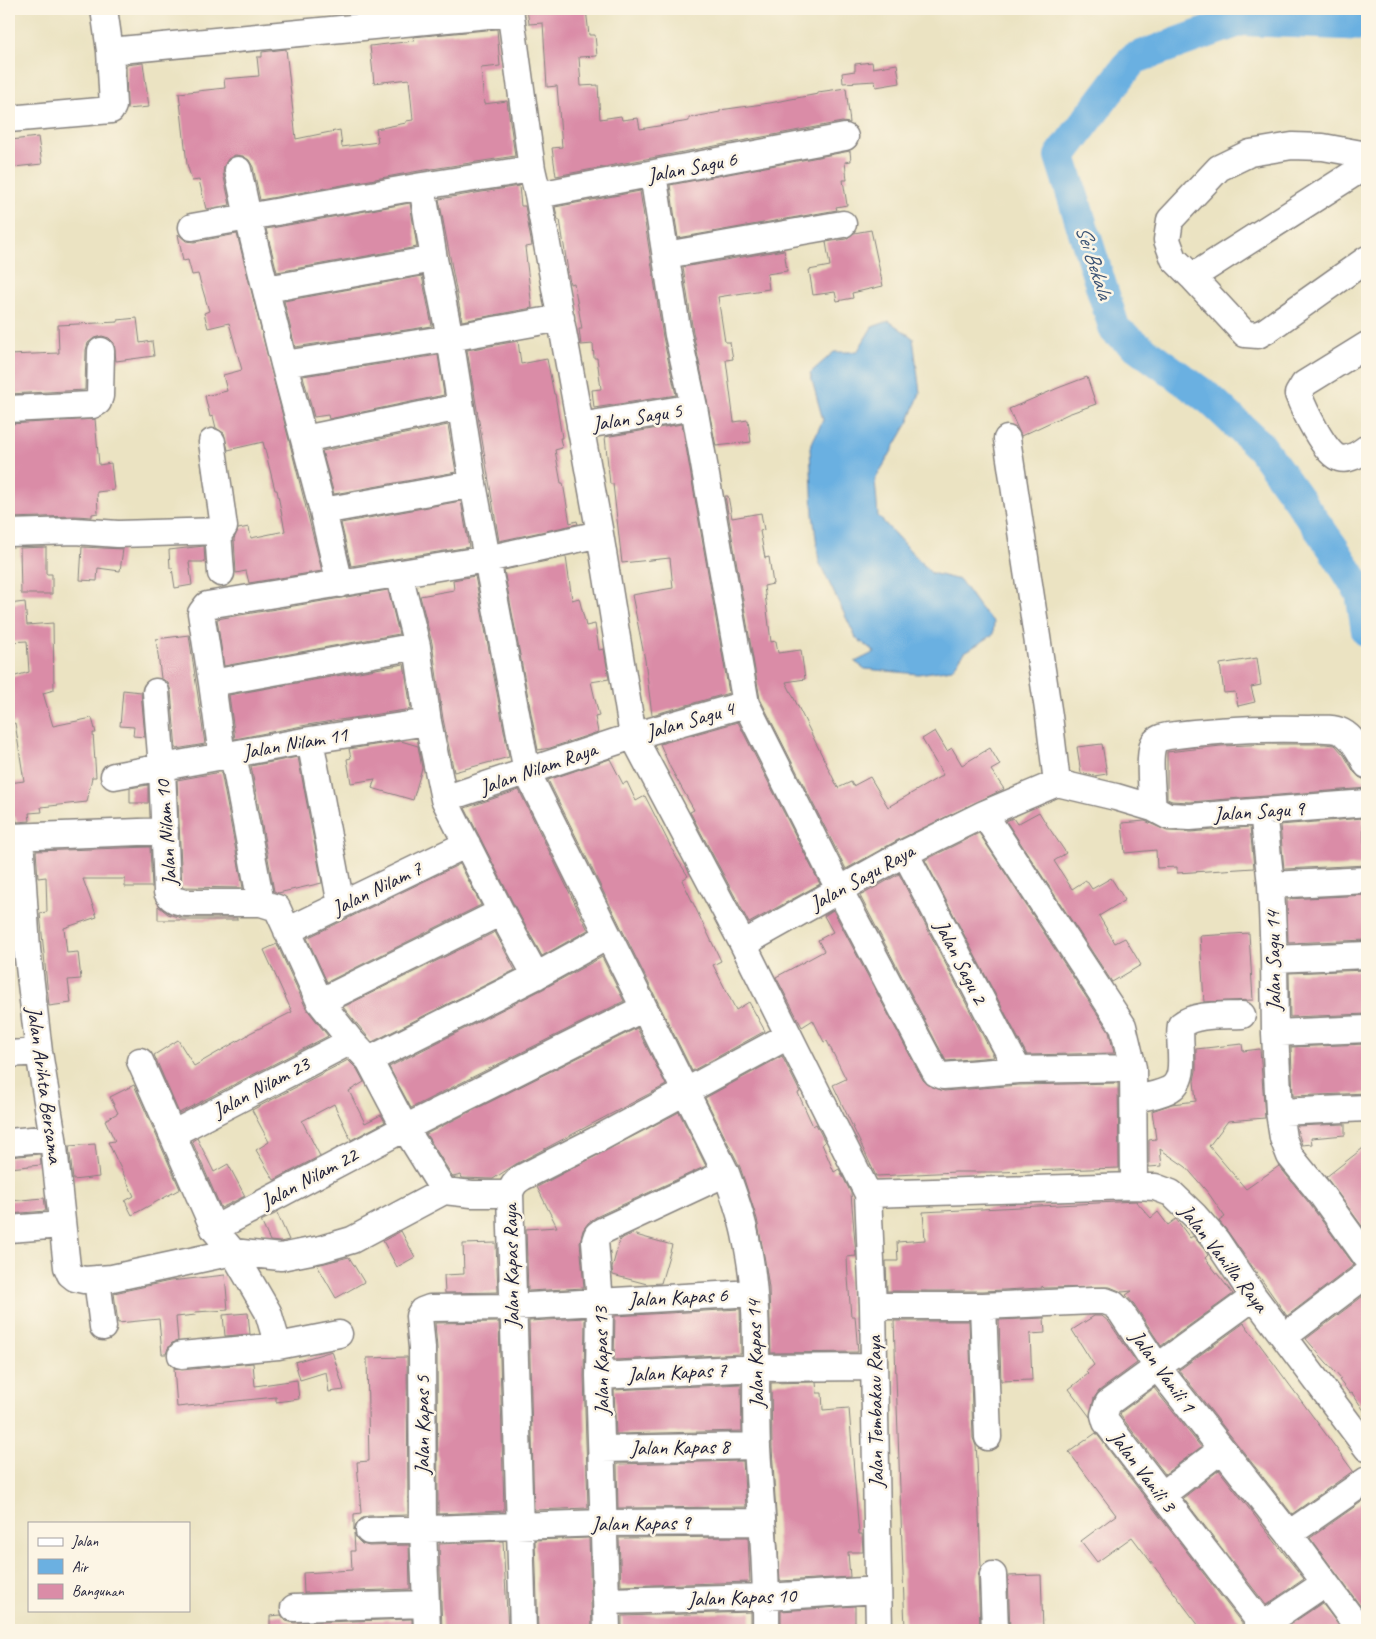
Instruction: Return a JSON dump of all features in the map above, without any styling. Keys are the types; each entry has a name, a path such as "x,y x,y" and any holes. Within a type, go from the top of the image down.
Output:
{"street":[{"path":"9,119 111,110 113,106 110,51 104,9"},
{"path":"110,51 510,11 532,169 600,534 633,736 742,944 868,1194"},
{"name":"Jalan Sagu 6","path":"538,195 845,137"},
{"path":"1367,155 1323,147 1292,146 1250,153 1219,168 1170,220 1167,240 1174,259 1245,334 1258,334 1267,330 1367,259"},
{"path":"1192,277 1367,165"},
{"path":"192,227 422,186 532,169"},
{"path":"238,170 284,364 323,511 340,584"},
{"path":"653,174 678,335 694,407 746,704 839,889 936,1073 943,1076 1018,1070 1133,1068"},
{"name":"Jalan Kapas 14","path":"422,186 450,338 473,484 527,772 726,1173 747,1240 754,1292 757,1446 766,1597 766,1630"},
{"path":"666,255 843,224"},
{"path":"266,289 434,259"},
{"path":"284,364 450,338 561,318"},
{"path":"1367,345 1304,384 1298,394 1303,407 1329,452 1338,458 1353,457 1367,448"},
{"path":"9,409 92,405 98,402 100,396 101,352"},
{"path":"304,439 460,407"},
{"name":"Jalan Sagu 5","path":"580,426 694,407"},
{"path":"1008,439 1049,716 1057,783"},
{"path":"9,533 75,531 118,534 221,531 224,527 212,442"},
{"path":"323,511 473,484"},
{"path":"218,532 221,573"},
{"path":"510,1194 472,1194 444,1191 405,1128 368,1060 320,1002 277,908 261,903 212,683 201,613 207,605 487,559 600,534"},
{"path":"399,573 417,646 428,722 444,799 501,912 536,976"},
{"path":"212,683 417,646"},
{"name":"Jalan Nilam 10","path":"156,692 162,768 167,892 170,897 185,903 261,903"},
{"name":"Jalan Sagu 4","path":"633,736 746,704"},
{"name":"Jalan Nilam 11","path":"114,776 310,740 428,722"},
{"path":"1153,808 1153,744 1159,739 1168,736 1292,729 1329,729 1342,732 1349,738 1356,746 1367,766"},
{"name":"Jalan Nilam Raya","path":"444,799 633,736"},
{"path":"310,740 341,905"},
{"name":"Jalan Sagu 9","path":"1057,783 1116,797 1153,808 1168,816 1367,803"},
{"name":"Jalan Sagu Raya","path":"742,944 905,853 984,814 1057,783"},
{"name":"Jalan Sagu 14","path":"1263,811 1271,885 1275,1033 1279,1112 1283,1138 1290,1156 1321,1194 1367,1258"},
{"path":"984,814 1123,1026 1133,1068 1134,1186"},
{"path":"12,840 165,831"},
{"name":"Jalan Arihta Bersama","path":"12,840 17,929 53,1138 67,1267 70,1274 78,1280 112,1278 233,1252 281,1257 321,1249 352,1240 444,1191"},
{"name":"Jalan Nilam 7","path":"287,931 467,844"},
{"name":"Jalan Sagu 2","path":"905,853 1018,1070"},
{"path":"1271,885 1367,880"},
{"path":"320,1002 501,912"},
{"path":"368,1060 536,976 608,936"},
{"path":"1274,959 1367,955"},
{"name":"Jalan Nilam 22","path":"214,1229 405,1128 644,1008"},
{"path":"1134,1099 1170,1090 1180,1078 1180,1031 1181,1025 1186,1020 1242,1015"},
{"path":"1275,1033 1367,1029"},
{"name":"Jalan Kapas Raya","path":"522,1630 512,1307 511,1188 523,1176 596,1140 788,1036"},
{"name":"Jalan Nilam 23","path":"172,1134 351,1041"},
{"path":"9,1054 39,1052"},
{"path":"140,1061 214,1229 233,1252 268,1312 278,1346"},
{"path":"1279,1112 1367,1108"},
{"path":"9,1142 53,1138"},
{"name":"Jalan Kapas 13","path":"607,1630 599,1376 600,1302 595,1241 597,1235 602,1231 726,1173"},
{"name":"Jalan Vanilla Raya","path":"868,1194 1134,1186 1155,1187 1171,1193 1196,1216 1216,1240 1254,1297 1367,1448"},
{"name":"Jalan Tembakau Raya","path":"868,1194 873,1306 880,1630"},
{"path":"9,1230 62,1225"},
{"path":"1285,1336 1367,1274"},
{"path":"97,1279 103,1327"},
{"name":"Jalan Kapas 6","path":"512,1307 754,1292"},
{"name":"Jalan Vanili 3","path":"1254,1297 1108,1403 1104,1415 1106,1422 1265,1628"},
{"name":"Jalan Vanili 1","path":"873,1306 983,1306 1093,1301 1105,1301 1113,1304 1121,1312 1158,1368 1289,1534 1360,1630"},
{"path":"983,1306 988,1437"},
{"name":"Jalan Kapas 5","path":"426,1630 423,1529 422,1348 419,1316 422,1311 430,1308 512,1307"},
{"path":"181,1356 278,1346 339,1334"},
{"name":"Jalan Kapas 7","path":"599,1376 756,1368 874,1368"},
{"name":"Jalan Kapas 8","path":"602,1449 757,1446"},
{"path":"1162,1495 1221,1450"},
{"path":"1289,1534 1367,1480"},
{"name":"Jalan Kapas 9","path":"369,1531 603,1523 762,1522"},
{"path":"993,1575 995,1630"},
{"path":"1265,1628 1325,1583"},
{"name":"Jalan Kapas 10","path":"606,1601 766,1597 878,1590"},
{"path":"294,1608 425,1604"}],"water":[{"path":"889,321 913,338 920,393 909,421 875,480 878,516 931,573 960,580 980,608 994,622 993,635 965,652 952,669 918,674 865,669 855,662 875,652 856,638 819,562 813,514 810,447 823,420 810,373 834,352 857,352 872,327"}],"building":[{"path":"527,9 586,9 589,35 595,35 597,56 579,57 581,86 598,85 600,119 621,116 622,120 638,118 640,129 689,121 689,118 720,112 720,110 770,103 846,88 850,123 842,122 556,176 552,148 562,147 557,86 547,87 543,23 529,24"},
{"path":"497,29 500,66 481,68 484,104 507,101 515,156 419,171 260,200 253,167 249,160 243,156 235,155 228,159 223,173 230,205 206,209 199,180 192,181 187,164 179,93 225,88 224,79 259,76 257,57 262,57 262,52 286,49 296,139 340,130 342,147 378,142 376,129 413,120 409,79 374,83 370,46 414,41 413,37"},
{"path":"872,62 873,68 897,64 900,83 876,87 875,81 843,83 842,73 855,71 855,64"},
{"path":"143,63 149,107 127,109 126,65"},
{"path":"38,137 42,164 14,167 11,140"},
{"path":"850,151 851,161 845,162 847,180 843,180 847,205 836,207 837,210 678,238 670,185"},
{"path":"519,186 521,206 525,206 532,246 525,247 532,308 462,321 439,199"},
{"path":"640,191 663,337 676,395 594,408 592,390 601,389 597,358 594,358 593,344 581,345 579,329 582,329 574,283 570,284 560,220 558,220 555,207"},
{"path":"410,203 417,247 277,272 266,229"},
{"path":"871,230 883,286 852,293 853,298 837,301 835,292 813,295 809,270 830,266 826,242 846,239 854,233"},
{"path":"178,234 186,241 194,242 237,234 322,571 249,583 246,571 236,573 234,539 238,529 249,527 251,538 285,531 277,490 275,490 263,442 228,450 224,433 216,428 213,416 210,417 205,396 227,391 223,375 242,370 229,323 208,328 204,313 209,311 198,274 192,275 188,260 183,261"},
{"path":"784,250 787,271 767,274 769,289 718,297 725,342 730,342 733,359 726,360 734,422 748,420 751,442 716,446 693,332 683,267"},
{"path":"422,276 432,326 295,347 284,301"},
{"path":"137,318 140,343 152,341 154,356 116,361 114,343 109,338 102,336 94,338 88,343 86,350 85,390 9,394 9,355 59,353 58,325 118,322 118,320"},
{"path":"518,341 521,364 547,359 562,438 560,438 562,448 555,450 561,483 563,483 570,523 577,521 578,524 499,541 467,350"},
{"path":"438,355 444,395 329,419 328,415 314,417 303,376"},
{"path":"1087,377 1096,404 1068,414 1021,436 1009,409"},
{"path":"95,419 99,465 111,463 114,490 97,492 98,513 92,514 92,517 9,518 9,454 11,454 9,424"},
{"path":"682,424 729,693 652,715 645,660 632,595 673,588 670,558 622,563 613,484 610,484 605,437"},
{"path":"448,425 456,472 334,494 322,451"},
{"path":"725,496 728,496 732,518 761,513 764,530 760,531 765,558 769,557 773,584 764,586 771,642 776,641 778,653 801,650 805,679 786,682 838,788 851,782 853,786 870,777 888,807 943,775 922,739 935,731 947,751 952,748 962,765 990,748 1000,765 991,770 1004,789 898,840 846,869 760,699"},
{"path":"461,501 469,547 351,566 341,523"},
{"path":"204,546 205,562 189,562 192,585 175,588 172,568 170,568 169,550"},
{"path":"46,547 46,574 52,574 52,594 21,594 20,548"},
{"path":"82,547 123,549 120,571 98,568 97,581 80,580"},
{"path":"566,557 572,600 579,598 586,626 595,624 599,650 604,649 609,679 591,682 599,716 595,717 598,732 550,748 538,750 504,570"},
{"path":"475,576 509,757 454,772 443,719 432,643 420,596 454,590 453,580"},
{"path":"388,590 399,634 224,666 217,619"},
{"path":"25,602 27,625 53,623 54,690 43,693 53,726 92,718 96,733 93,733 96,777 92,777 87,802 41,807 42,812 29,813 30,821 17,822 15,817 9,817 9,783 24,781 15,723 9,725 9,678 29,672 27,641 9,642 9,604"},
{"path":"189,635 205,744 176,749 171,691 168,683 161,678 156,639"},
{"path":"1257,658 1261,685 1251,687 1255,702 1238,706 1235,692 1224,693 1220,664"},
{"path":"404,664 411,709 307,725 235,739 229,695"},
{"path":"123,690 141,692 145,737 133,736 134,727 120,726"},
{"path":"738,722 820,884 749,923 690,812 694,810 670,767 660,744"},
{"path":"401,741 418,746 422,768 413,800 372,788 375,779 351,783 347,759 351,758 349,749"},
{"path":"1102,744 1107,774 1094,776 1081,773 1077,747"},
{"path":"1274,744 1335,745 1344,755 1354,772 1365,780 1367,788 1190,802 1167,799 1167,752 1221,746"},
{"path":"298,757 322,883 278,893 274,891 251,766"},
{"path":"610,759 623,784 627,782 636,801 645,796 676,857 688,876 682,880 721,961 713,965 736,1010 749,1002 765,1031 692,1071 548,780"},
{"path":"221,772 243,888 182,887 177,780"},
{"path":"148,785 148,803 130,803 130,788"},
{"path":"519,790 588,930 542,956 465,808"},
{"path":"1039,812 1066,853 1054,861 1072,889 1086,880 1092,889 1111,878 1125,900 1099,916 1115,943 1125,938 1141,965 1112,982 1006,821 1013,818 1017,824"},
{"path":"1363,818 1364,843 1367,843 1367,865 1284,869 1280,825"},
{"path":"1145,821 1167,831 1191,832 1250,827 1254,868 1177,873 1177,867 1157,868 1156,850 1125,853 1122,823"},
{"path":"979,833 1109,1032 1114,1053 1027,1055 925,860"},
{"path":"150,847 152,887 125,887 125,879 83,879 97,917 64,928 67,953 78,952 81,979 68,980 71,1003 49,1006 40,913 47,912 46,877 38,878 36,851"},
{"path":"460,864 481,905 327,982 307,938"},
{"path":"899,874 994,1057 946,1061 860,896"},
{"path":"1367,895 1367,940 1288,943 1287,899"},
{"path":"158,906 168,914 181,918 237,918 237,920 158,920"},
{"path":"833,910 923,1080 930,1086 944,1091 1019,1085 1118,1083 1119,1168 876,1176 833,1085 846,1079 827,1041 824,1042 813,1020 802,1027 776,977 824,951 818,940 833,932 824,916"},
{"path":"495,932 515,970 372,1042 343,1007"},
{"path":"1249,933 1253,1000 1204,1002 1200,936"},
{"path":"277,944 306,1008 328,1036 179,1113 154,1055 178,1040 194,1066 248,1034 292,1012 264,950"},
{"path":"602,957 624,1001 411,1108 389,1067"},
{"path":"1367,970 1367,1014 1290,1017 1289,973"},
{"path":"637,1028 666,1085 516,1164 493,1179 462,1178 461,1175 453,1177 426,1134"},
{"path":"1242,1044 1243,1051 1260,1049 1265,1118 1228,1121 1209,1146 1246,1189 1279,1166 1309,1203 1354,1265 1287,1316 1219,1221 1225,1217 1209,1194 1186,1167 1160,1149 1162,1166 1149,1167 1149,1140 1156,1139 1152,1111 1172,1104 1196,1101 1194,1081 1196,1049"},
{"path":"1367,1044 1367,1093 1293,1096 1291,1047"},
{"path":"782,1056 800,1092 798,1093 813,1126 816,1124 825,1142 822,1144 834,1172 839,1169 851,1193 856,1256 847,1257 851,1316 855,1316 858,1352 771,1353 769,1288 757,1219 740,1167 705,1098"},
{"path":"348,1060 357,1069 364,1082 349,1091 365,1123 381,1115 385,1122 351,1140 334,1104 302,1121 320,1156 274,1180 256,1150 269,1142 252,1110"},
{"path":"134,1085 180,1189 132,1215 125,1201 134,1196 108,1142 115,1141 105,1120 118,1113 110,1097"},
{"path":"679,1112 706,1166 596,1217 588,1223 583,1230 580,1242 584,1288 528,1291 526,1229 557,1227 537,1187"},
{"path":"1345,1124 1345,1135 1311,1138 1312,1144 1302,1145 1296,1126"},
{"path":"197,1138 214,1172 228,1164 245,1196 221,1208 192,1141"},
{"path":"95,1144 99,1177 73,1180 69,1146"},
{"path":"1367,1145 1367,1233 1326,1177"},
{"path":"40,1154 41,1165 9,1168 9,1157"},
{"path":"44,1198 46,1211 9,1214 9,1201"},
{"path":"1136,1201 1151,1218 1158,1212 1168,1225 1176,1219 1190,1238 1193,1236 1204,1249 1208,1255 1205,1258 1233,1294 1161,1346 1134,1304 1126,1295 1132,1291 1122,1292 1110,1287 1044,1288 1042,1286 1042,1288 983,1291 887,1291 886,1261 898,1261 897,1242 925,1240 923,1212"},
{"path":"277,1213 289,1240 280,1242 270,1241 261,1221"},
{"path":"401,1231 415,1257 397,1267 383,1241"},
{"path":"632,1234 672,1245 661,1283 647,1284 613,1275 612,1268 620,1239"},
{"path":"496,1243 498,1292 445,1293 444,1275 464,1274 463,1244"},
{"path":"349,1257 364,1282 336,1298 317,1265"},
{"path":"225,1275 228,1310 195,1312 196,1315 176,1317 178,1341 172,1343 166,1354 162,1354 159,1319 118,1323 114,1293 170,1281"},
{"path":"1367,1293 1367,1415 1352,1393 1350,1394 1339,1380 1341,1379 1306,1339"},
{"path":"740,1309 741,1354 614,1360 615,1316"},
{"path":"248,1313 250,1334 225,1336 223,1315"},
{"path":"1094,1316 1102,1316 1109,1322 1137,1363 1099,1391 1094,1398 1090,1417 1069,1389 1088,1374 1086,1372 1094,1365 1072,1330"},
{"path":"585,1318 584,1376 588,1508 534,1510 529,1321"},
{"path":"1044,1318 1045,1333 1030,1334 1032,1380 1001,1381 999,1320"},
{"path":"894,1321 969,1321 973,1438 976,1446 977,1460 981,1567 978,1576 980,1630 905,1630"},
{"path":"499,1322 504,1511 438,1514 437,1348 435,1323"},
{"path":"1244,1323 1353,1471 1292,1514 1179,1370"},
{"path":"332,1351 344,1390 329,1392 326,1372 300,1380 295,1362"},
{"path":"407,1357 408,1515 368,1516 356,1524 354,1530 354,1514 361,1513 357,1462 369,1461 367,1358"},
{"path":"253,1363 255,1386 297,1380 299,1399 276,1402 276,1397 177,1407 174,1368 182,1370"},
{"path":"816,1382 817,1393 822,1393 823,1410 849,1408 859,1534 862,1534 863,1552 848,1552 850,1577 780,1581 772,1447 771,1383"},
{"path":"741,1384 742,1431 616,1434 614,1390"},
{"path":"1154,1388 1201,1447 1165,1474 1120,1415 1121,1412"},
{"path":"1096,1433 1247,1630 1202,1630 1132,1537 1097,1562 1081,1541 1116,1515 1069,1452"},
{"path":"743,1461 746,1507 618,1508 617,1464"},
{"path":"1219,1470 1304,1579 1266,1605 1183,1498"},
{"path":"1367,1498 1367,1615 1310,1538"},
{"path":"354,1533 362,1544 369,1546 409,1545 410,1589 304,1593 303,1573 352,1570 351,1551 355,1551"},
{"path":"748,1537 750,1582 621,1586 619,1538"},
{"path":"589,1538 592,1630 538,1630 535,1540"},
{"path":"503,1541 508,1630 442,1630 439,1544"},
{"path":"1041,1575 1043,1630 1010,1630 1008,1576"},
{"path":"1322,1603 1342,1630 1282,1630"},
{"path":"855,1606 855,1630 781,1630 781,1611"},
{"path":"751,1612 751,1630 622,1630 622,1616"},
{"path":"281,1615 286,1621 294,1623 412,1619 412,1630 270,1630 270,1616"}],"waterway":[{"name":"Sei Bekala","path":"1367,25 1242,20 1133,59 1060,156 1115,330 1211,400 1261,447 1333,548 1361,593 1367,631"}]}
